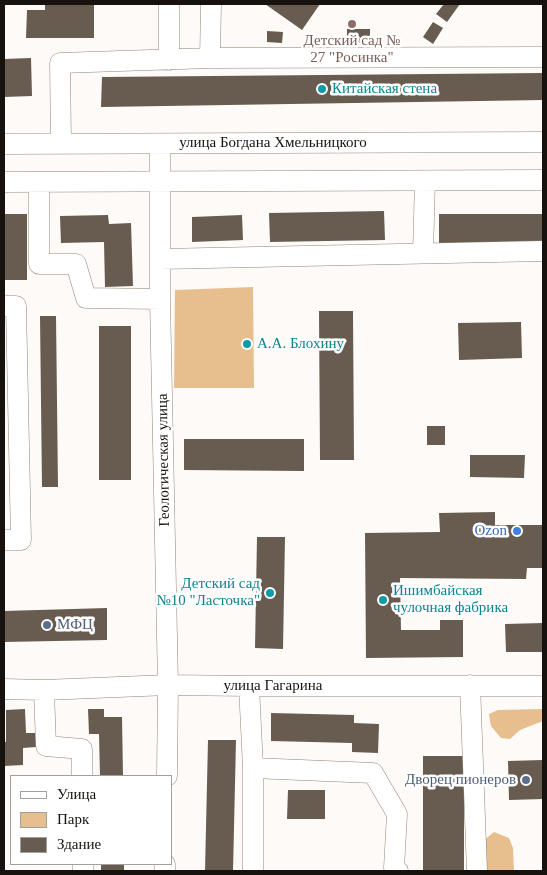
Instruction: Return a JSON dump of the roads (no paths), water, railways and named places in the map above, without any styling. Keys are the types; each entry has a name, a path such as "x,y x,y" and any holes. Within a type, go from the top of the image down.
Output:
{"street":[{"path":"169,4 169,60"},
{"path":"210,58 211,4"},
{"path":"61,143 60,63 210,58 543,57"},
{"name":"улица Богдана Хмельницкого","path":"4,144 543,142"},
{"name":"Геологическая улица","path":"160,144 160,299 168,684 167,775"},
{"path":"4,182 543,180"},
{"path":"423,254 425,181"},
{"path":"39,182 39,264 76,264 86,298 160,299"},
{"path":"160,259 543,251"},
{"path":"4,306 16,306 20,540 4,540"},
{"name":"улица Гагарина","path":"4,689 44,690 168,684 249,686 543,686"},
{"path":"249,686 253,768 253,871"},
{"path":"470,686 477,871"},
{"path":"44,690 46,746 82,749 82,775"},
{"path":"253,768 373,773 396,814 394,868 398,871"}],"place":[{"name":"Детский сад № 27 \"Росинка\"","path":"352,24"},
{"name":"Китайская стена","path":"322,89"},
{"name":"А.А. Блохину","path":"247,344"},
{"name":"Ozon","path":"517,531"},
{"name":"Детский сад №10 \"Ласточка\"","path":"270,593"},
{"name":"Ишимбайская чулочная фабрика","path":"383,600"},
{"name":"МФЦ","path":"47,625"},
{"name":"Дворец пионеров","path":"526,780"}]}
